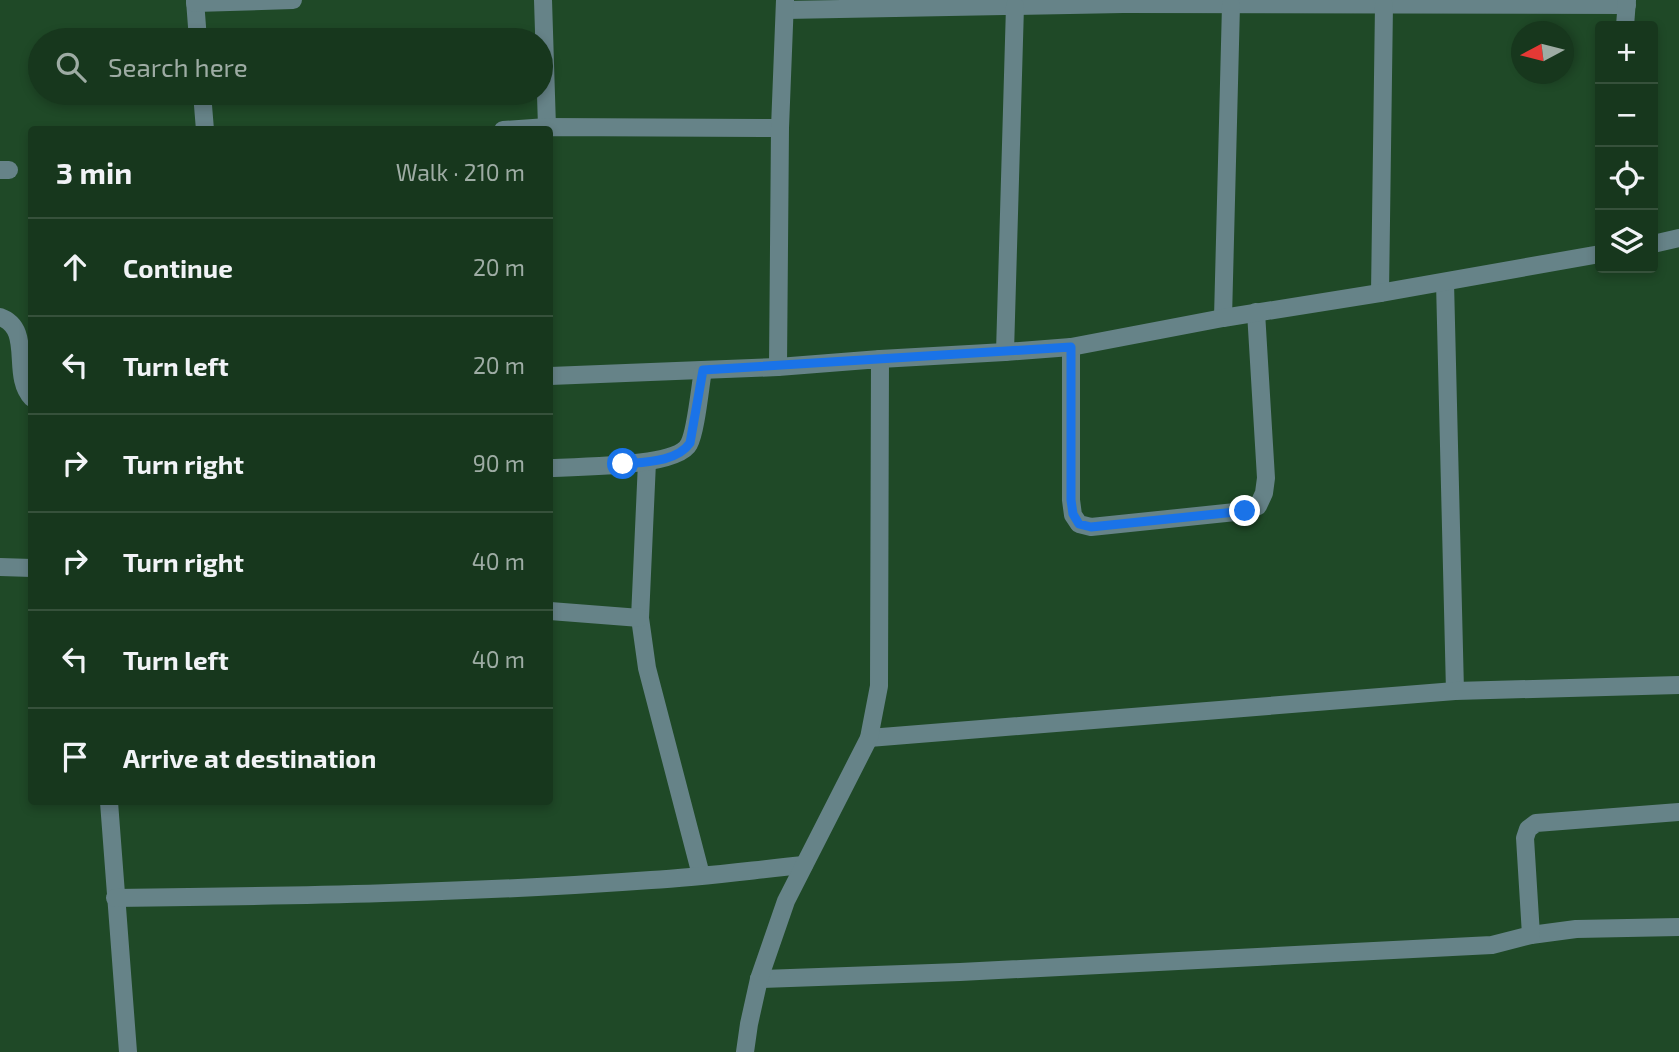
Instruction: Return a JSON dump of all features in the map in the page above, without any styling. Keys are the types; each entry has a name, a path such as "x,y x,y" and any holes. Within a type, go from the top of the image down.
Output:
{"street":[{"path":"197,28 195,2 293,0"},
{"path":"543,0 544,28"},
{"path":"778,366 780,128 785,5 1384,5 1627,2 1625,21"},
{"path":"1223,318 1231,5"},
{"path":"1380,293 1384,5"},
{"path":"1005,352 1015,6"},
{"path":"203,105 205,126"},
{"path":"546,105 547,126"},
{"path":"553,127 780,128"},
{"path":"1658,243 1679,238"},
{"path":"553,376 778,366 1071,347 1256,312 1595,255"},
{"path":"1445,282 1455,691"},
{"path":"1071,347 1071,500 1073,514 1079,524 1091,527 1245,511 1258,506 1264,493 1266,478 1256,312"},
{"path":"0,317 15,327 19,338 22,379 28,390"},
{"path":"745,1052 759,979 786,901 869,738 879,686 880,359"},
{"path":"553,468 647,462 678,455 690,443 703,370"},
{"path":"647,462 640,618 647,668 701,875"},
{"path":"0,567 28,568"},
{"path":"553,611 640,618"},
{"path":"869,738 1455,691 1679,685"},
{"path":"109,805 128,1052"},
{"path":"1531,935 1525,838 1528,829 1548,822 1679,812"},
{"path":"115,898 383,893 628,881 804,865"},
{"path":"759,979 1458,948 1492,946 1531,935 1576,929 1679,927"}],"route":[{"path":"623,464 647,462 678,455 685,450 690,443 703,370 1071,347 1071,500 1073,514 1079,524 1091,527 1245,511"}]}
